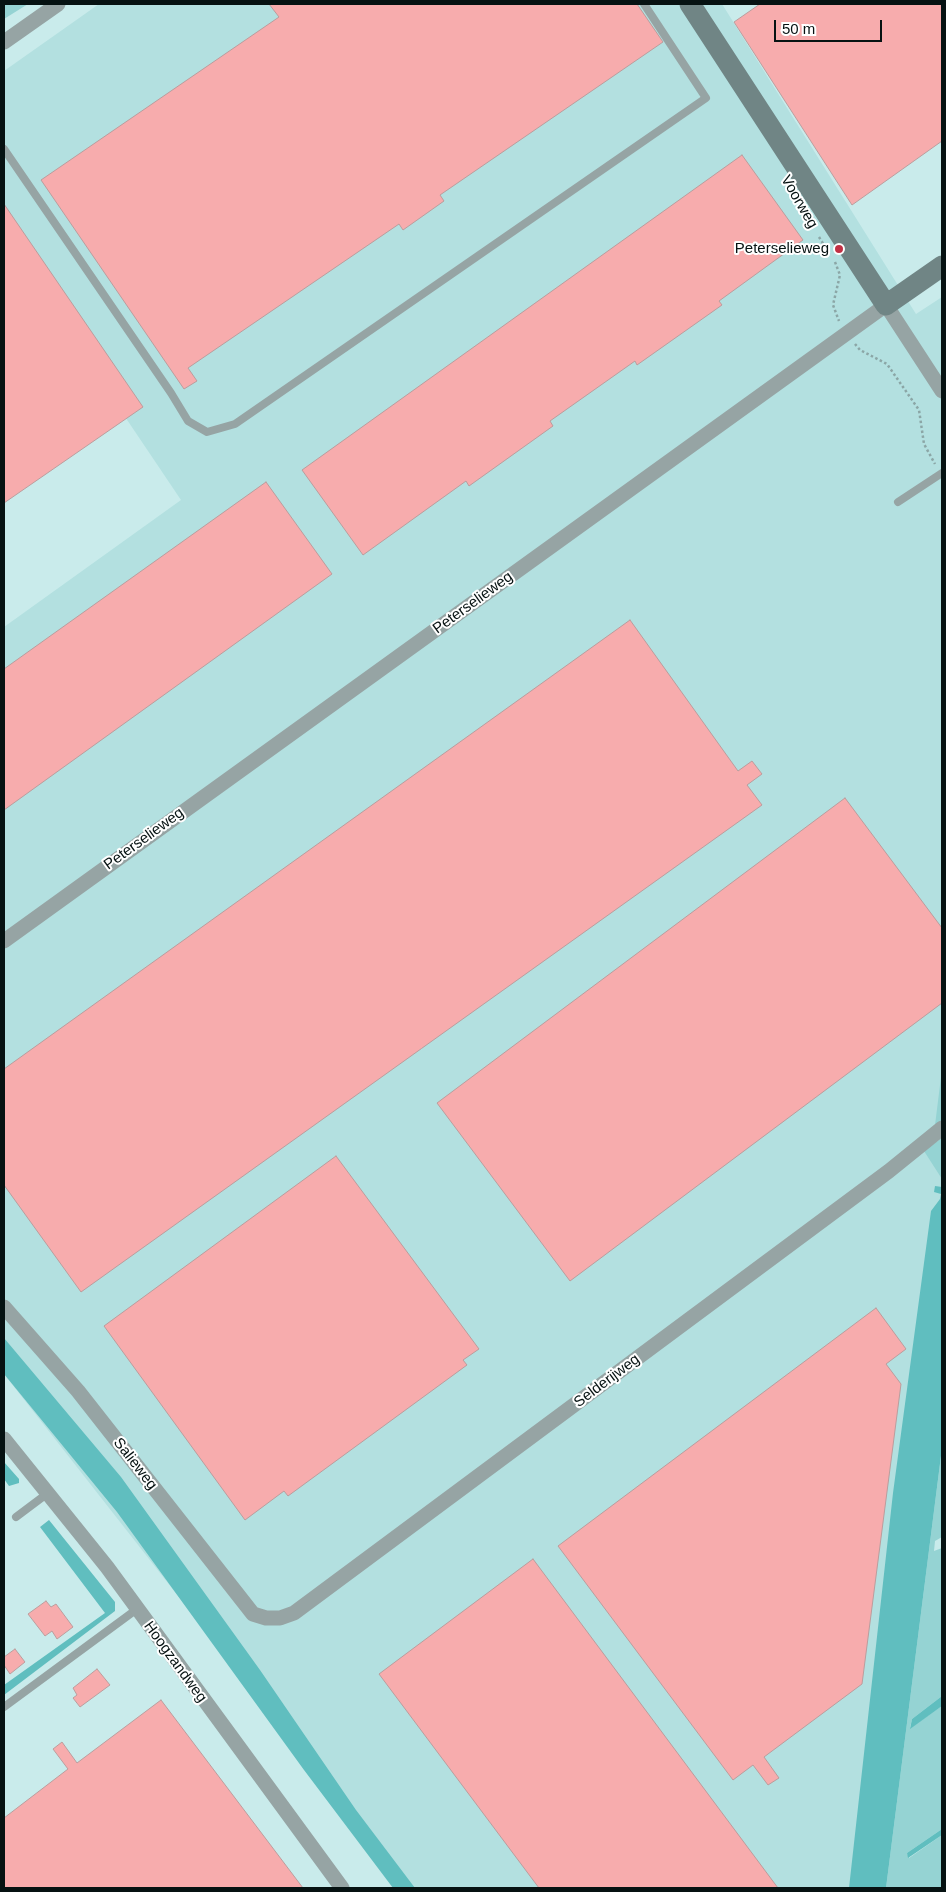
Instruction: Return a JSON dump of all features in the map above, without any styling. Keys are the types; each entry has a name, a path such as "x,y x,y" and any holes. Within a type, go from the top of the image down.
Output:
{"street":[{"path":"4,42 58,4"},
{"name":"Voorweg","path":"690,4 942,391"},
{"name":"Peterselieweg","path":"4,940 846,333 942,266"},
{"name":"Selderijweg","path":"266,1618 280,1618 294,1613 889,1171 942,1128"},
{"name":"Salieweg","path":"4,1307 78,1391 253,1614 266,1618"},
{"name":"Hoogzandweg","path":"4,1439 137,1609 342,1888"}],"lane":[{"path":"4,149 171,393 188,421 206,432 235,424 706,98 644,4"},
{"path":"898,502 942,473"},
{"path":"16,1516 48,1493"},
{"path":"4,1708 137,1609"}],"path":[{"name":"Voorweg","path":"818,235 835,261 840,275 833,305 836,316 846,333 860,350 887,364 919,410 924,444 942,473"}],"shaded area":[{"path":"4,4 28,4 4,19"},
{"path":"99,4 722,4 916,314 942,297 942,1302 871,1888 407,1888 4,1374 4,627 181,500 4,237 4,71"},
{"path":"942,1069 942,1120 935,1125"},
{"path":"942,1138 942,1179 924,1151"},
{"path":"935,1186 942,1187 942,1448 886,1888 849,1888 893,1493 931,1211 940,1199 941,1194 934,1192"},
{"path":"4,1338 121,1477 260,1670 356,1810 415,1888 393,1888 304,1770 117,1512 4,1374"},
{"path":"942,1448 942,1537 935,1541 934,1551 942,1548 942,1696 912,1719 910,1728 942,1706 942,1829 907,1853 909,1858 942,1835 942,1888 886,1888"},
{"path":"4,1462 19,1479 19,1483 9,1486 4,1479"},
{"path":"49,1520 115,1602 115,1611 4,1695 4,1685 105,1613 40,1527"},
{"path":"942,1696 942,1706 910,1729 912,1719"},
{"path":"942,1829 942,1835 908,1858 907,1853"}],"building":[{"path":"269,4 637,4 663,42 440,195 444,201 403,230 399,224 188,368 197,381 184,389 41,180 279,17"},
{"path":"760,4 942,4 942,141 852,205 734,22"},
{"path":"742,155 803,240 719,301 722,305 637,365 635,361 550,421 553,426 469,486 466,481 363,555 302,470"},
{"path":"4,204 143,407 4,503"},
{"path":"266,482 332,574 4,810 4,669"},
{"path":"630,620 738,771 752,761 762,774 747,785 762,805 81,1292 4,1185 4,1069"},
{"path":"845,798 942,928 942,1003 570,1281 437,1103"},
{"path":"336,1156 479,1349 463,1360 467,1365 288,1496 284,1491 245,1520 104,1326"},
{"path":"876,1308 906,1349 886,1364 901,1384 862,1684 764,1757 779,1778 768,1785 753,1765 733,1780 558,1546"},
{"path":"533,1559 778,1888 539,1888 379,1674"},
{"path":"46,1601 51,1607 56,1604 73,1627 57,1639 52,1631 45,1636 28,1614"},
{"path":"15,1649 25,1662 10,1674 4,1665 4,1657"},
{"path":"97,1669 110,1685 80,1707 73,1698 77,1695 73,1688"},
{"path":"161,1700 303,1888 4,1888 4,1818 68,1769 53,1749 62,1742 77,1763"}],"place":[{"name":"Peterselieweg","path":"839,249"}]}
